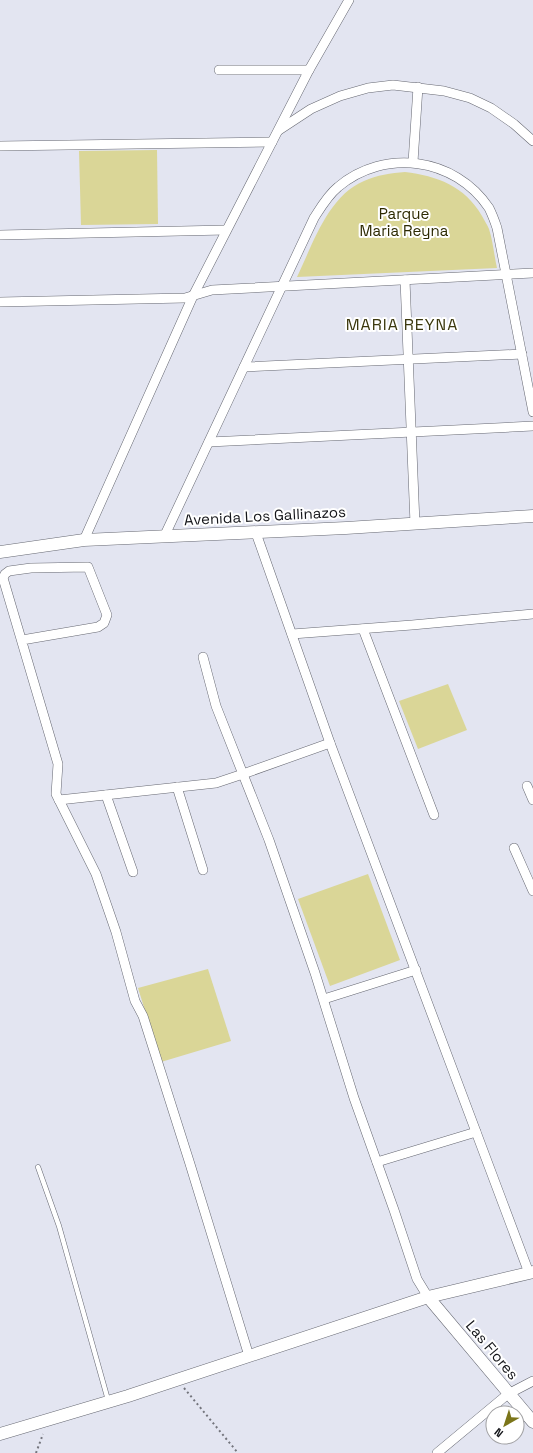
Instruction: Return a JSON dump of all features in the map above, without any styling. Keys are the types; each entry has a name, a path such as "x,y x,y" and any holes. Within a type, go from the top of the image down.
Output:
{"street":[{"path":"84,540 192,296 309,70 349,0"},
{"path":"220,70 309,70"},
{"path":"278,130 311,109 340,96 368,88 387,86 418,87 444,91 470,98 491,108 514,124 533,141"},
{"path":"414,162 418,87"},
{"path":"0,146 272,142"},
{"path":"164,537 314,218 324,202 337,187 370,168 390,163 414,162 434,167 453,175 473,190 489,209 498,228 533,412"},
{"path":"0,235 226,230"},
{"path":"0,302 185,298 212,290 533,273"},
{"path":"405,280 415,524"},
{"path":"244,367 522,354"},
{"path":"209,442 533,426"},
{"name":"Avenida Los Gallinazos","path":"0,552 84,540 257,535 533,516"},
{"path":"0,1434 177,1380 428,1297 531,1272 476,1132 330,743 257,535"},
{"path":"22,640 98,627 104,623 107,615 88,567 31,568 9,571 3,578 58,764 56,794 96,874 116,932 135,1001 143,1016 249,1356"},
{"path":"292,634 533,614"},
{"path":"363,629 434,815"},
{"path":"203,657 216,706 269,840 324,999 354,1098 418,1279 428,1297"},
{"path":"59,800 216,782 330,743"},
{"path":"527,786 533,800"},
{"path":"177,787 203,870"},
{"path":"106,795 133,872"},
{"path":"514,848 533,891"},
{"path":"324,999 416,970"},
{"path":"377,1162 476,1132"},
{"name":"Las Flores","path":"428,1297 533,1422"},
{"path":"437,1453 508,1394 533,1381"}],"lane":[{"path":"38,1167 59,1226 108,1402"}],"path":[{"path":"177,1380 238,1453"},
{"path":"36,1453 48,1420"}],"green space":[{"path":"157,150 158,224 81,225 79,151"},
{"name":"Parque Maria Reyna","path":"405,172 428,176 449,184 467,197 482,216 489,229 497,268 297,277 323,222 331,209 351,188 369,179"},
{"path":"448,684 467,730 418,749 399,701"},
{"path":"368,874 400,960 330,986 298,899"},
{"path":"208,969 231,1041 161,1062 138,988"}],"district":[{"name":"MARIA REYNA","path":"402,324"}]}
